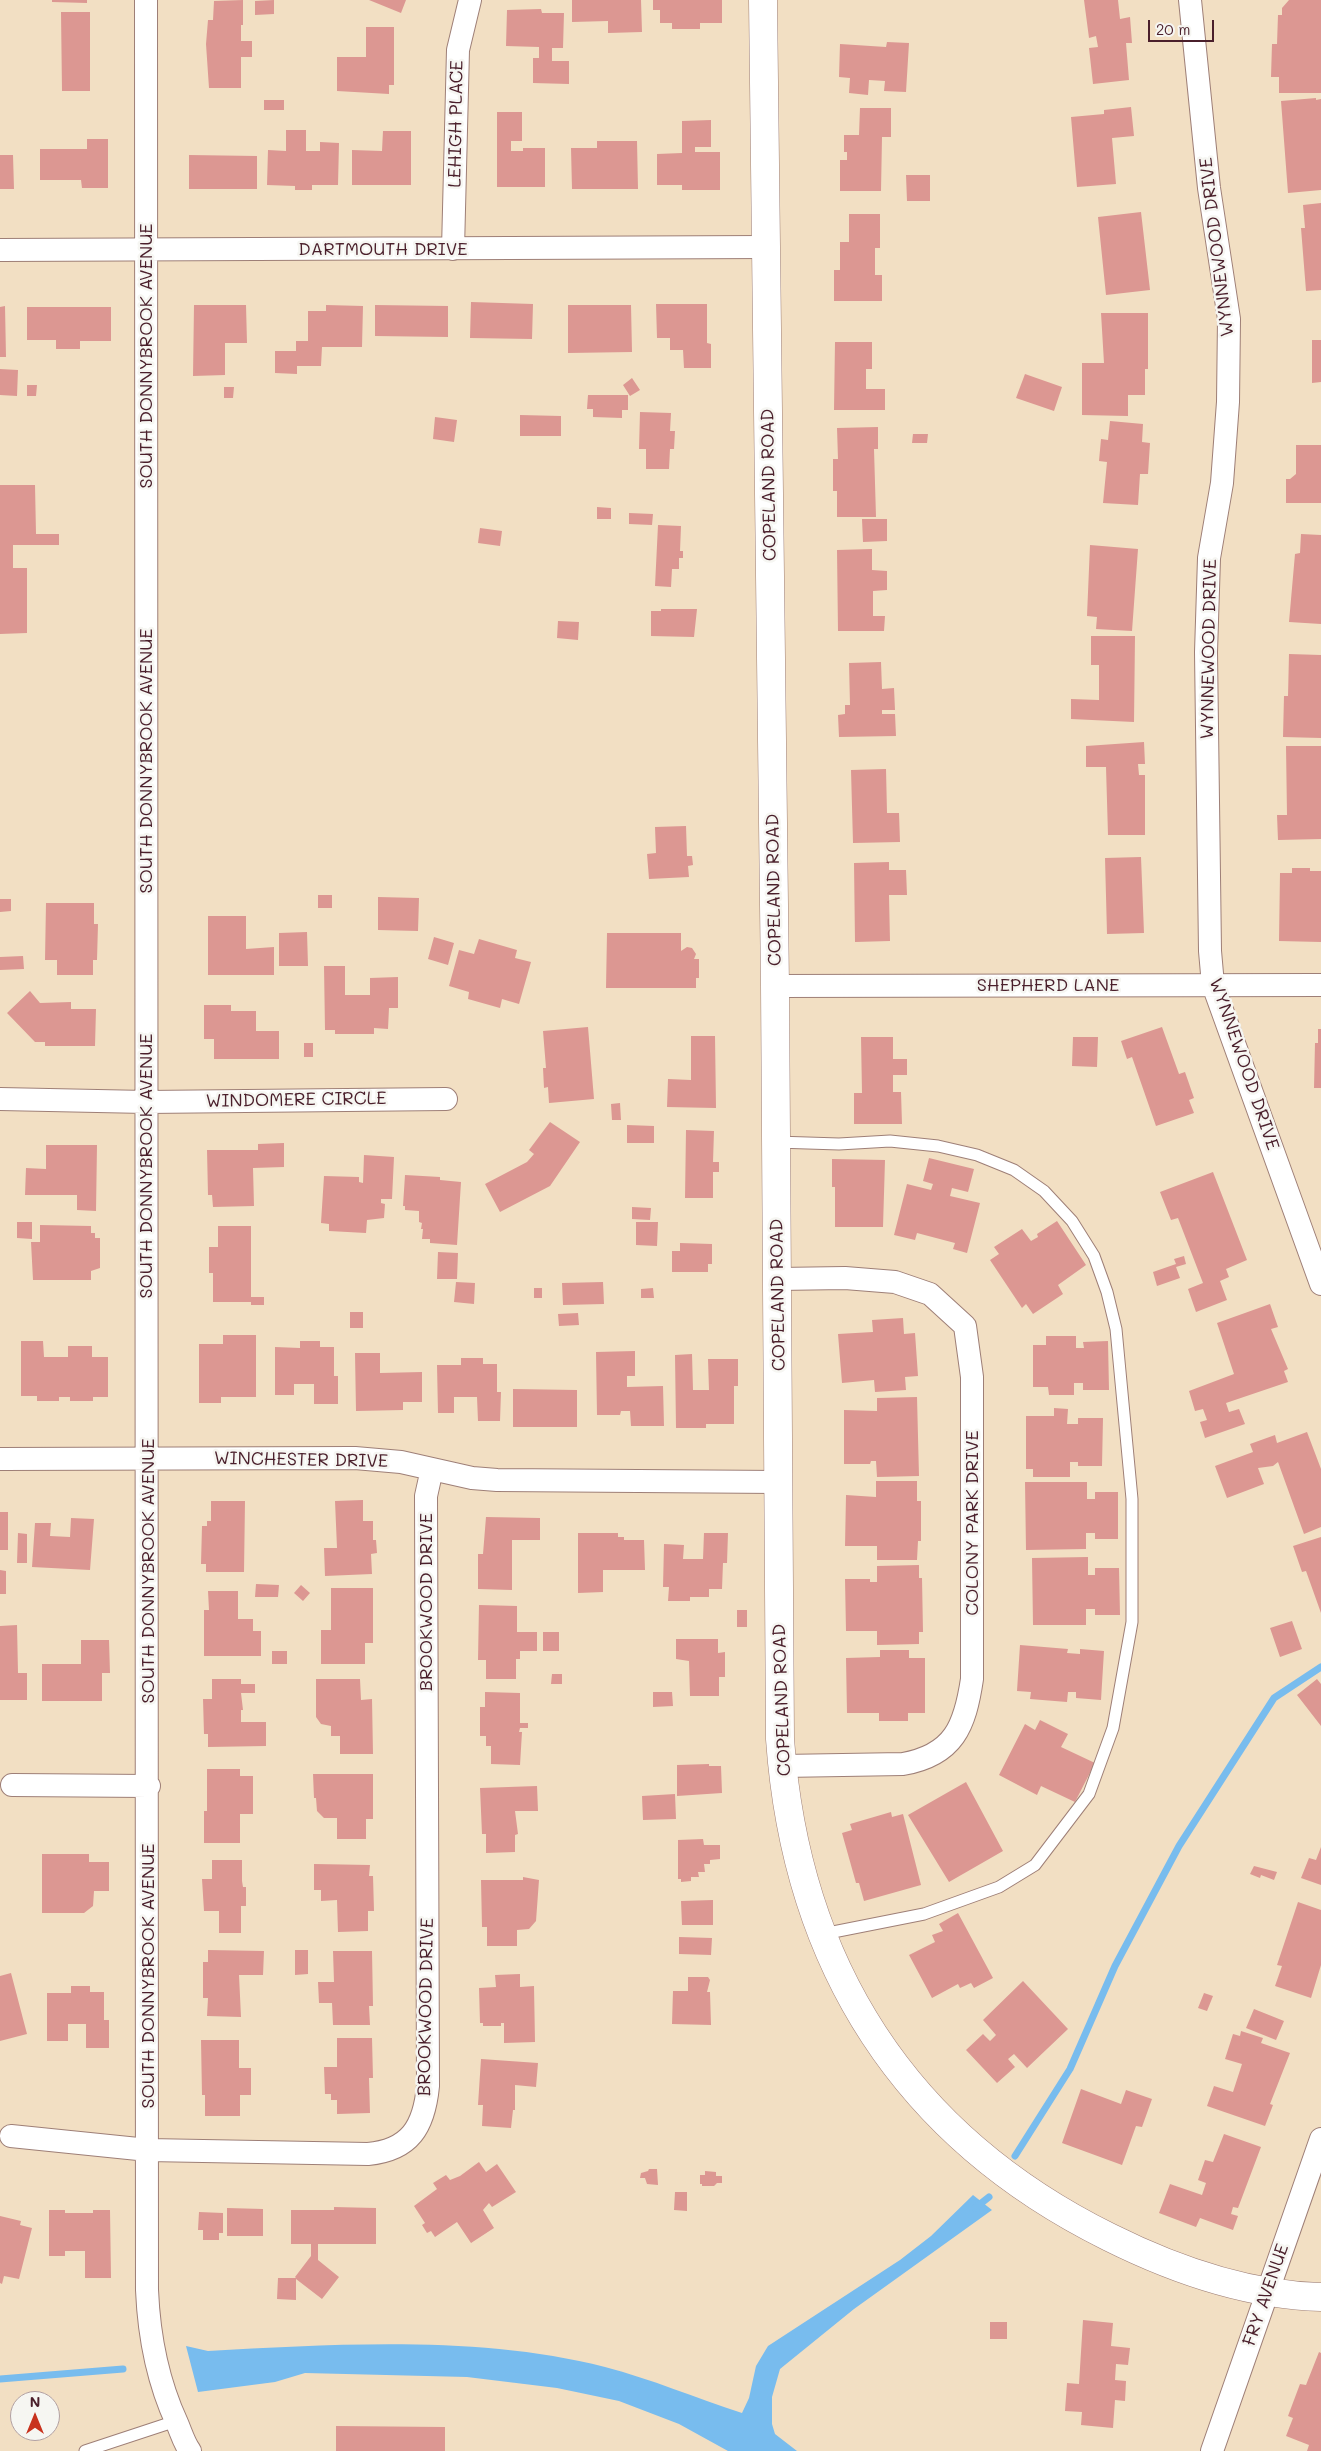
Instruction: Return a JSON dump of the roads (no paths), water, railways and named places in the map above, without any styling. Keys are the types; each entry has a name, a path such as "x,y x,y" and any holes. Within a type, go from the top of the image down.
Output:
{"street":[{"name":"SOUTH DONNYBROOK AVENUE","path":"146,0 146,1102 149,1786 147,2290 150,2333 160,2379 190,2451"},
{"name":"LEHIGH PLACE","path":"453,249 458,50 470,0"},
{"name":"COPELAND ROAD","path":"763,0 776,986 782,1766 793,1841 802,1877 821,1935 844,1985 880,2045 950,2128 992,2165 1054,2209 1126,2246 1197,2275 1267,2293 1321,2298"},
{"name":"WYNNEWOOD DRIVE","path":"1190,0 1209,188 1229,318 1228,402 1222,483 1209,558 1206,652 1210,951 1213,985 1321,1284"},
{"name":"DARTMOUTH DRIVE","path":"0,250 766,247"},
{"name":"SHEPHERD LANE","path":"776,986 1321,985"},
{"name":"WINDOMERE CIRCLE","path":"0,1099 146,1102 446,1099"},
{"name":"COLONY PARK DRIVE","path":"778,1279 845,1278 895,1282 930,1294 965,1326 972,1377 972,1678 967,1711 954,1737 934,1755 919,1761 902,1764 782,1766"},
{"name":"WINCHESTER DRIVE","path":"0,1459 147,1457 354,1458 401,1462 472,1478 498,1480 779,1482"},
{"name":"BROOKWOOD DRIVE","path":"11,2136 148,2150 381,2153 403,2144 418,2125 424,2113 428,2086 426,1496 432,1469"},
{"path":"12,1785 149,1786"},
{"name":"FRY AVENUE","path":"1212,2451 1321,2140"}],"lane":[{"path":"776,1142 838,1144 890,1141 938,1146 977,1155 1014,1170 1044,1191 1072,1220 1094,1256 1107,1292 1116,1329 1132,1499 1132,1622 1114,1728 1089,1794 1035,1865 1000,1887 924,1914 821,1935"},
{"path":"84,2451 176,2421"}],"water":[{"path":"973,2195 992,2210 854,2309 780,2369 772,2397 772,2424 775,2434 797,2451 728,2451 679,2424 619,2401 557,2388 467,2377 305,2373 275,2382 198,2392 186,2346 208,2351 307,2346 408,2344 509,2350 558,2357 605,2367 742,2413 749,2398 756,2366 768,2346 900,2260 931,2236"}],"waterway":[{"path":"1015,2156 1070,2069 1115,1966 1179,1846 1274,1698 1321,1667"},
{"path":"975,2208 989,2197"},
{"path":"0,2379 123,2369"}]}
